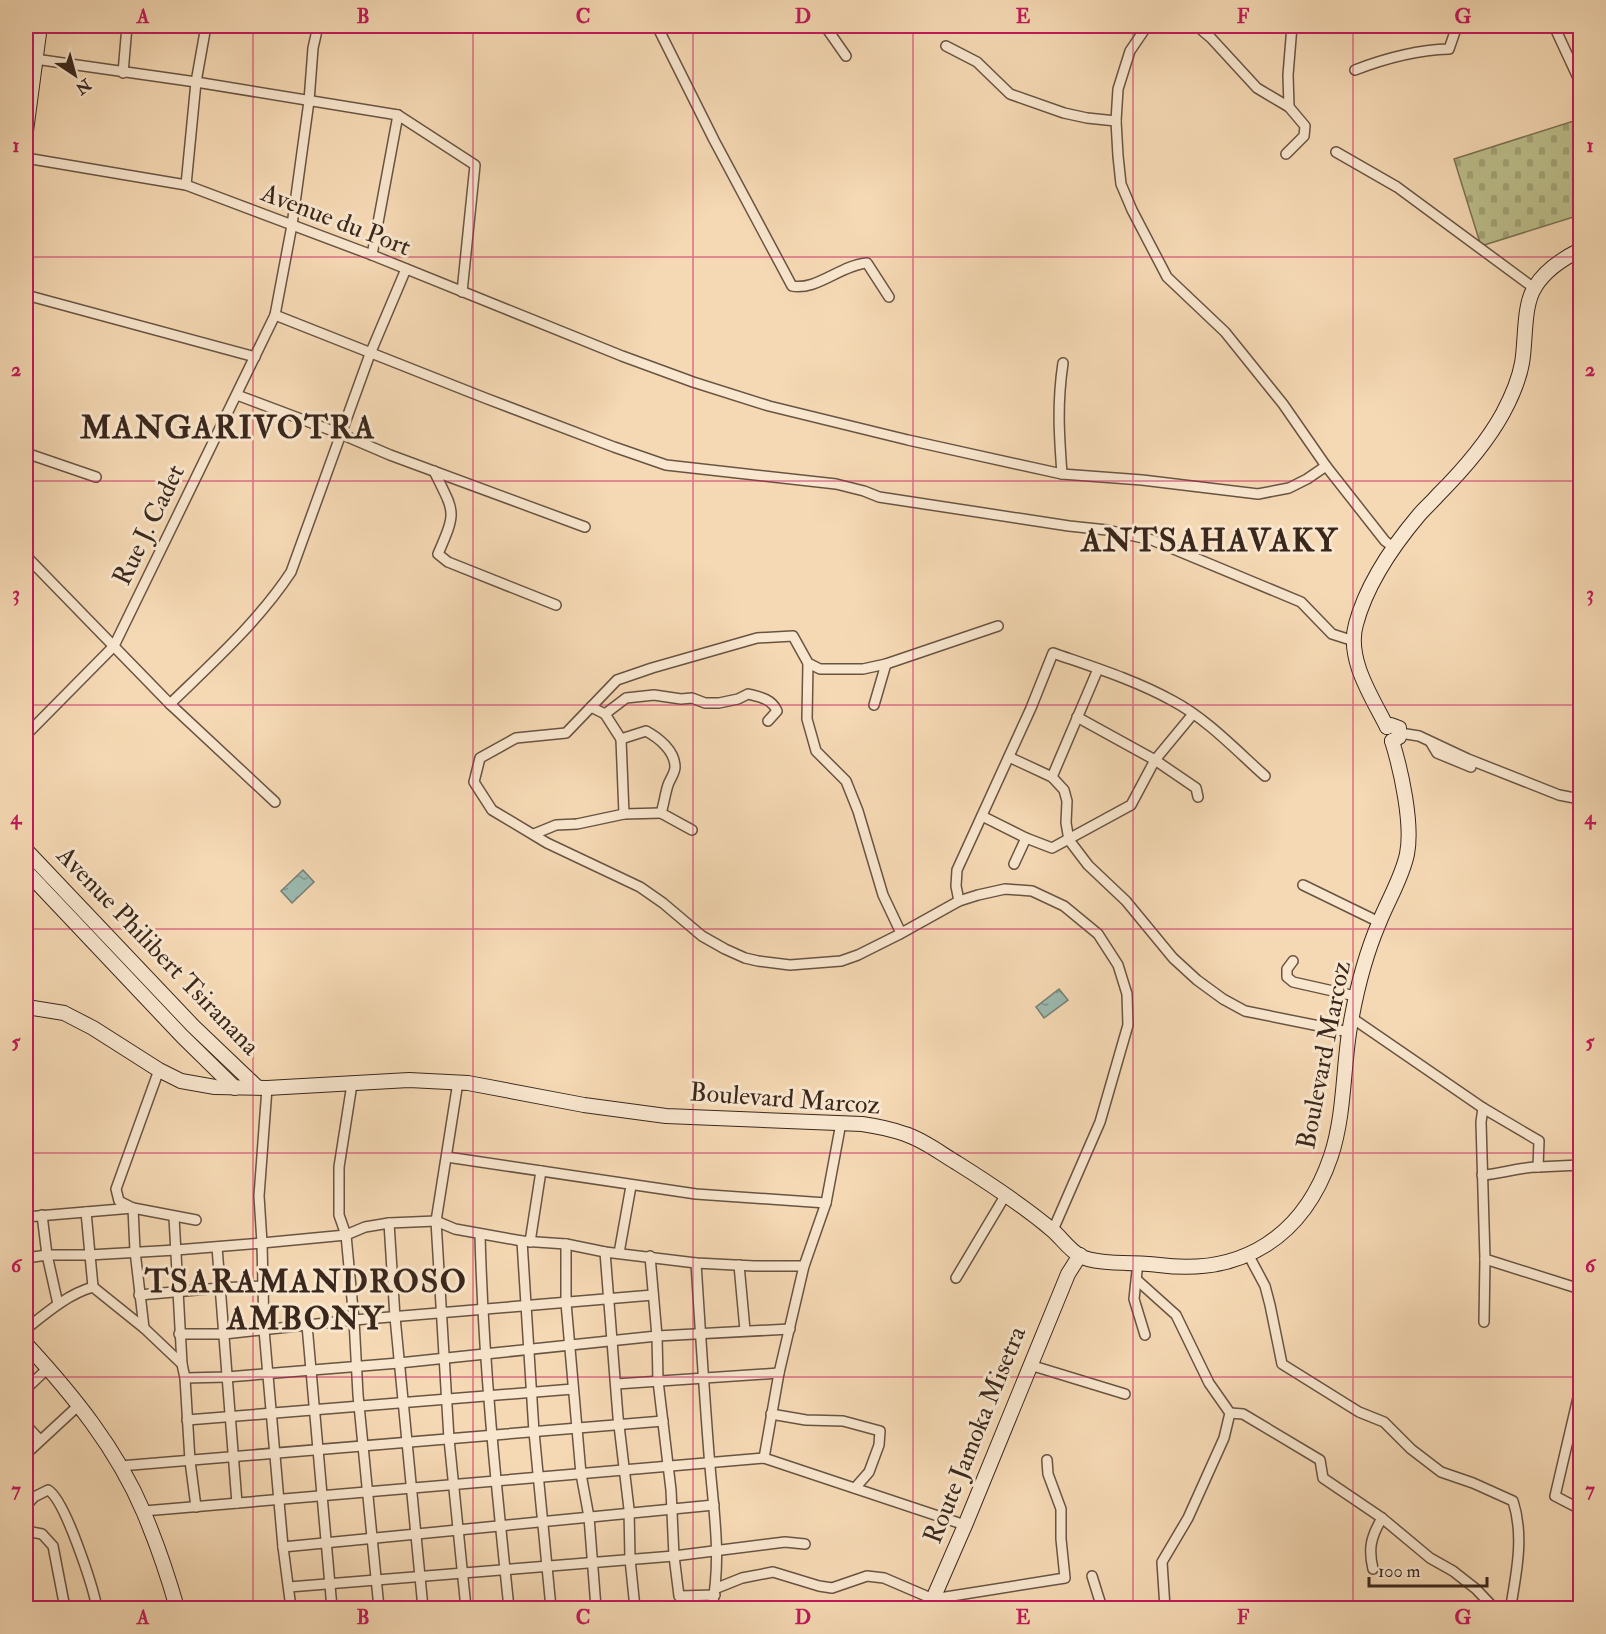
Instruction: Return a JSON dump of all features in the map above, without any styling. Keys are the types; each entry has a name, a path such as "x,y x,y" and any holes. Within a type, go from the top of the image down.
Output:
{"main road":[{"path":"26,131 39,33"},
{"name":"Boulevard Marcoz","path":"26,1009 64,1013 159,1070 181,1081 197,1084 235,1088 409,1080 458,1082 584,1105 666,1116 873,1126 912,1137 972,1172 1053,1230 1080,1256 1098,1261 1138,1262 1167,1266 1207,1266 1250,1256 1287,1229 1299,1214 1310,1200 1330,1156 1338,1122 1355,996 1379,922 1392,896 1407,853 1408,820 1393,733 1358,666 1354,654 1355,626 1372,583 1393,547 1420,513 1484,444 1503,413 1514,392 1522,365 1528,311 1534,288 1559,262 1581,250"},
{"name":"Avenue Philibert Tsiranana","path":"26,850 193,1026 262,1087"},
{"name":"Avenue Philibert Tsiranana","path":"26,871 182,1036 235,1088"},
{"path":"124,975 135,964"},
{"path":"182,1036 193,1026"},
{"path":"197,1084 208,1072 209,1063"},
{"name":"Route Jamoka Misetra","path":"931,1604 1065,1280 1074,1262 1080,1256"},
{"path":"26,1344 79,1405 120,1466 144,1511 164,1564 177,1608"}],"street":[{"path":"26,26 39,33"},
{"path":"123,73 127,26"},
{"path":"186,184 196,82 206,26"},
{"name":"Rue J. Cadet","path":"26,735 114,646 275,315 292,225 309,101 313,48 318,26"},
{"path":"657,26 714,140 792,286 804,289 854,264 867,263 889,297"},
{"path":"825,26 846,56"},
{"path":"1147,26 1130,51 1118,89 1116,121 1121,184 1132,210 1167,277 1225,332 1283,404 1326,466 1385,541 1393,547"},
{"path":"1197,26 1257,88 1289,107 1305,126 1304,136 1286,154"},
{"path":"1289,107 1288,75 1292,26"},
{"path":"1355,70 1387,57 1420,50 1449,49 1457,26"},
{"path":"1554,26 1581,82"},
{"path":"946,46 977,62 1010,94 1064,113 1116,121"},
{"path":"35,59 196,82 398,115 475,165 462,292"},
{"path":"372,255 398,115"},
{"path":"1336,152 1397,187 1534,288"},
{"name":"Avenue du Port","path":"26,158 186,184 693,382 769,406 908,440 1062,474 1142,480 1258,494 1288,488 1326,466"},
{"path":"170,704 242,634 277,593 291,572 370,354 406,269"},
{"path":"26,295 255,357"},
{"path":"275,315 370,354 666,465 836,484 879,497 1107,530 1152,540 1301,602 1332,634 1354,641"},
{"path":"1062,474 1058,422 1063,363"},
{"path":"237,395 585,527"},
{"path":"26,453 96,477"},
{"path":"434,471 452,507 452,522 438,554 448,562 556,605"},
{"path":"26,556 170,704 275,802"},
{"path":"808,663 820,669 863,669 886,664 998,626"},
{"path":"901,933 883,895 858,811 846,781 816,751 807,719 808,663 793,636 757,638 617,680 566,733 516,738 480,758 474,782 492,810 547,843 640,887 702,936 746,958 790,965 841,961 858,955 901,933 959,901 1005,889 1032,891 1064,906 1098,934 1118,965 1127,994 1128,1025 1100,1122 1053,1230"},
{"path":"959,901 956,886 957,870 1009,757 1053,653 1133,682 1174,701 1193,714 1265,776"},
{"path":"874,705 886,664"},
{"path":"1052,777 1098,669"},
{"path":"605,714 626,698 654,695 719,703 738,699 748,694 764,698 774,705 777,711 768,721"},
{"path":"591,707 605,714 621,739 624,814"},
{"path":"982,816 1052,848 1069,840 1131,805 1155,760 1193,714"},
{"path":"1077,717 1155,760 1196,788 1198,797"},
{"path":"621,739 646,732 657,737 672,756 675,768 668,784 662,813"},
{"path":"1393,733 1419,736 1468,759 1559,795 1581,799"},
{"path":"1431,743 1437,753 1558,800 1581,804"},
{"path":"1009,757 1052,777 1064,790 1067,801 1066,823 1069,840 1088,865 1126,901 1173,958 1223,999 1245,1011 1349,1032"},
{"path":"534,834 556,825 577,824 624,814 662,813 692,830"},
{"path":"1014,864 1026,838"},
{"path":"1303,885 1379,922"},
{"path":"1293,961 1287,969 1287,977 1293,982 1355,996"},
{"path":"1352,1018 1483,1108 1539,1141 1538,1167"},
{"path":"159,1070 116,1189 119,1201 133,1208 196,1220"},
{"path":"458,1082 436,1221 449,1439 466,1608"},
{"path":"352,1084 339,1167 339,1215 346,1235 359,1406 379,1608"},
{"path":"262,1087 258,1196 262,1243 264,1330 283,1547 291,1608"},
{"path":"1483,1108 1481,1122 1485,1259 1484,1322"},
{"path":"764,1458 779,1373 804,1266 826,1203 841,1123"},
{"path":"447,1157 696,1194 826,1203"},
{"path":"1482,1175 1505,1173 1523,1167 1581,1165"},
{"path":"531,1608 550,1608 525,1305 526,1241 541,1171"},
{"path":"619,1253 631,1186"},
{"path":"956,1278 1005,1196"},
{"path":"26,1217 133,1208"},
{"path":"133,1208 139,1295 144,1328"},
{"path":"86,1212 93,1287 144,1328 182,1364"},
{"path":"42,1215 47,1255 58,1304"},
{"path":"174,1217 179,1334 196,1507"},
{"path":"26,1258 262,1243 346,1235 365,1227 389,1223 436,1221 455,1229 480,1234 566,1244 605,1252 696,1263 804,1266"},
{"path":"389,1223 399,1363 409,1442 423,1608"},
{"path":"480,1234 490,1436 509,1608"},
{"path":"566,1244 566,1303 573,1389 581,1474 589,1517 596,1608"},
{"path":"217,1247 237,1503"},
{"path":"605,1252 619,1425 629,1511 630,1559 635,1608"},
{"path":"650,1256 657,1336 658,1381 679,1596 716,1592 749,1576 773,1572 832,1588 867,1576 884,1578 931,1604 1065,1578 1061,1509 1048,1474 1047,1460"},
{"path":"1250,1256 1265,1286 1282,1364 1359,1412 1384,1422 1411,1449 1441,1472 1513,1501 1519,1523 1518,1560 1512,1608"},
{"path":"1485,1259 1581,1289"},
{"path":"1138,1262 1134,1299 1145,1335"},
{"path":"696,1263 718,1550 716,1592 712,1608"},
{"path":"739,1265 745,1330"},
{"path":"1137,1280 1176,1315 1209,1383 1230,1413 1224,1438 1188,1518 1162,1562 1164,1608"},
{"path":"139,1295 263,1286"},
{"path":"26,1329 58,1304 80,1291 93,1287"},
{"path":"179,1334 224,1334 354,1320 653,1295"},
{"path":"307,1325 332,1608"},
{"path":"185,1378 356,1367 657,1336 790,1329"},
{"path":"1030,1365 1125,1394"},
{"path":"26,1389 48,1368"},
{"path":"616,1384 779,1373"},
{"path":"187,1420 573,1389"},
{"path":"1581,1389 1555,1496 1581,1509"},
{"path":"26,1454 79,1405"},
{"path":"1230,1413 1243,1414 1320,1460 1323,1478 1383,1518 1430,1558 1453,1571 1476,1589 1494,1608"},
{"path":"771,1414 806,1420 843,1421 880,1431 879,1445 869,1472 855,1488"},
{"path":"120,1466 663,1421"},
{"path":"26,1425 40,1440"},
{"path":"144,1511 764,1458 964,1526"},
{"path":"26,1488 34,1497"},
{"path":"26,1506 34,1497 48,1490 52,1493 65,1515 95,1597 96,1608"},
{"path":"283,1547 543,1522 629,1511 714,1505"},
{"path":"1373,1569 1369,1551 1375,1531 1383,1518"},
{"path":"26,1531 42,1534 53,1546 65,1608"},
{"path":"289,1587 674,1556 785,1542 805,1544"},
{"path":"1092,1576 1102,1608"}],"green space":[{"path":"1580,119 1580,215 1481,246 1454,159"}],"water":[{"path":"303,870 314,882 292,903 281,891"},
{"path":"1059,989 1068,1000 1044,1018 1036,1007"}],"district":[{"name":"MANGARIVOTRA","path":"228,428"},
{"name":"ANTSAHAVAKY","path":"1210,541"},
{"name":"TSARAMANDROSO AMBONY","path":"306,1300"}]}
